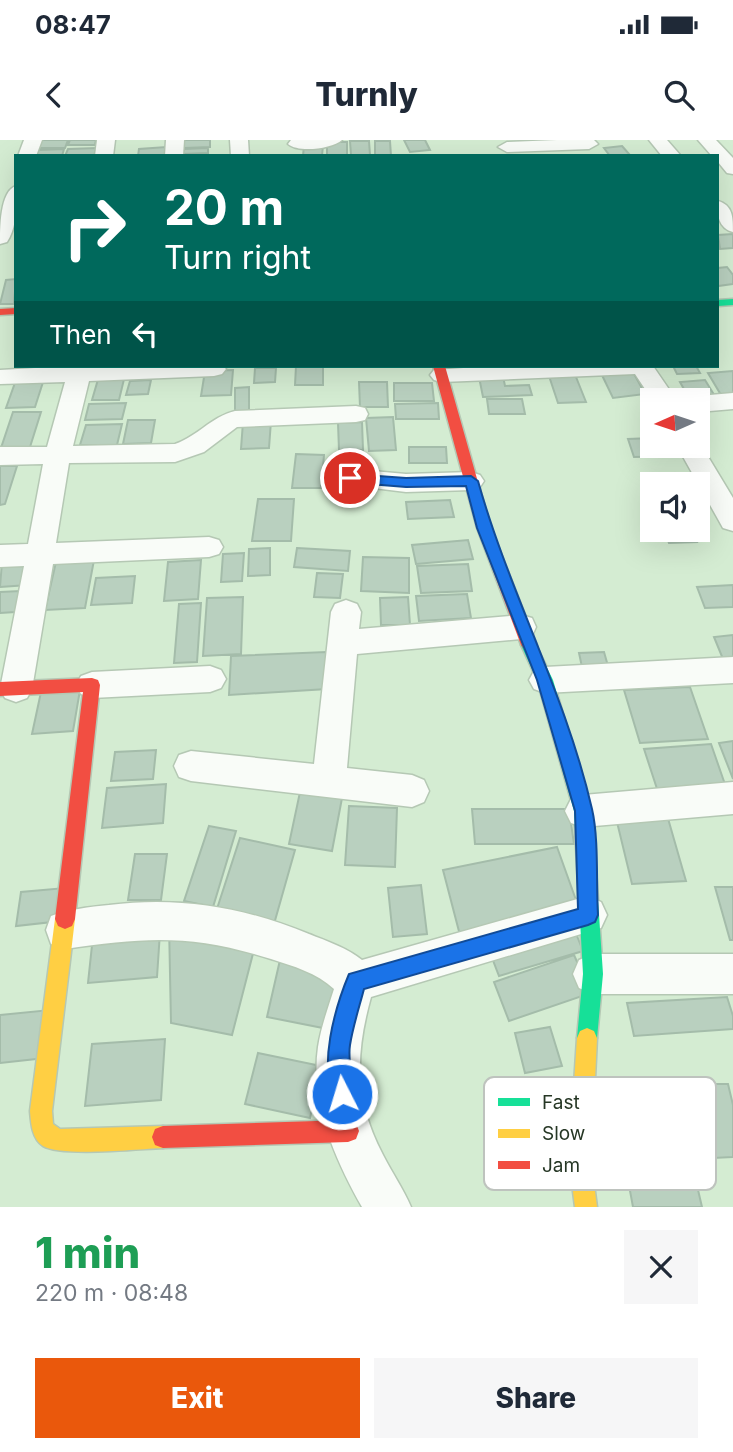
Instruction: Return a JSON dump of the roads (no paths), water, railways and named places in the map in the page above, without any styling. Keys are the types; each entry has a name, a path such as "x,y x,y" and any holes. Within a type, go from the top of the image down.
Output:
{"street":[{"path":"297,146 333,140"},
{"path":"658,140 670,154"},
{"path":"707,140 733,169"},
{"path":"507,147 591,147"},
{"path":"0,238 14,197"},
{"path":"719,208 733,226"},
{"path":"541,368 440,370 484,528 521,627 545,680 583,811 593,974 583,1077"},
{"path":"643,368 656,388"},
{"path":"0,377 80,370 214,369"},
{"path":"80,370 58,454 8,689 210,679"},
{"path":"710,403 733,401"},
{"path":"0,456 175,453 199,446 219,426 235,419 356,414"},
{"path":"698,458 731,515"},
{"path":"350,478 406,482 471,481"},
{"path":"0,556 209,547"},
{"path":"329,781 344,628 521,627"},
{"path":"545,680 733,670"},
{"path":"92,685 70,861 65,930 41,1111 43,1128 49,1137 60,1140 348,1131"},
{"path":"191,766 412,791"},
{"path":"583,811 733,797"},
{"path":"356,982 588,915"},
{"path":"65,930 139,920 175,919 211,924 304,951 338,966 356,982"},
{"path":"593,974 733,974"},
{"path":"356,982 339,1047 338,1075 348,1131 368,1178 388,1207"}]}
